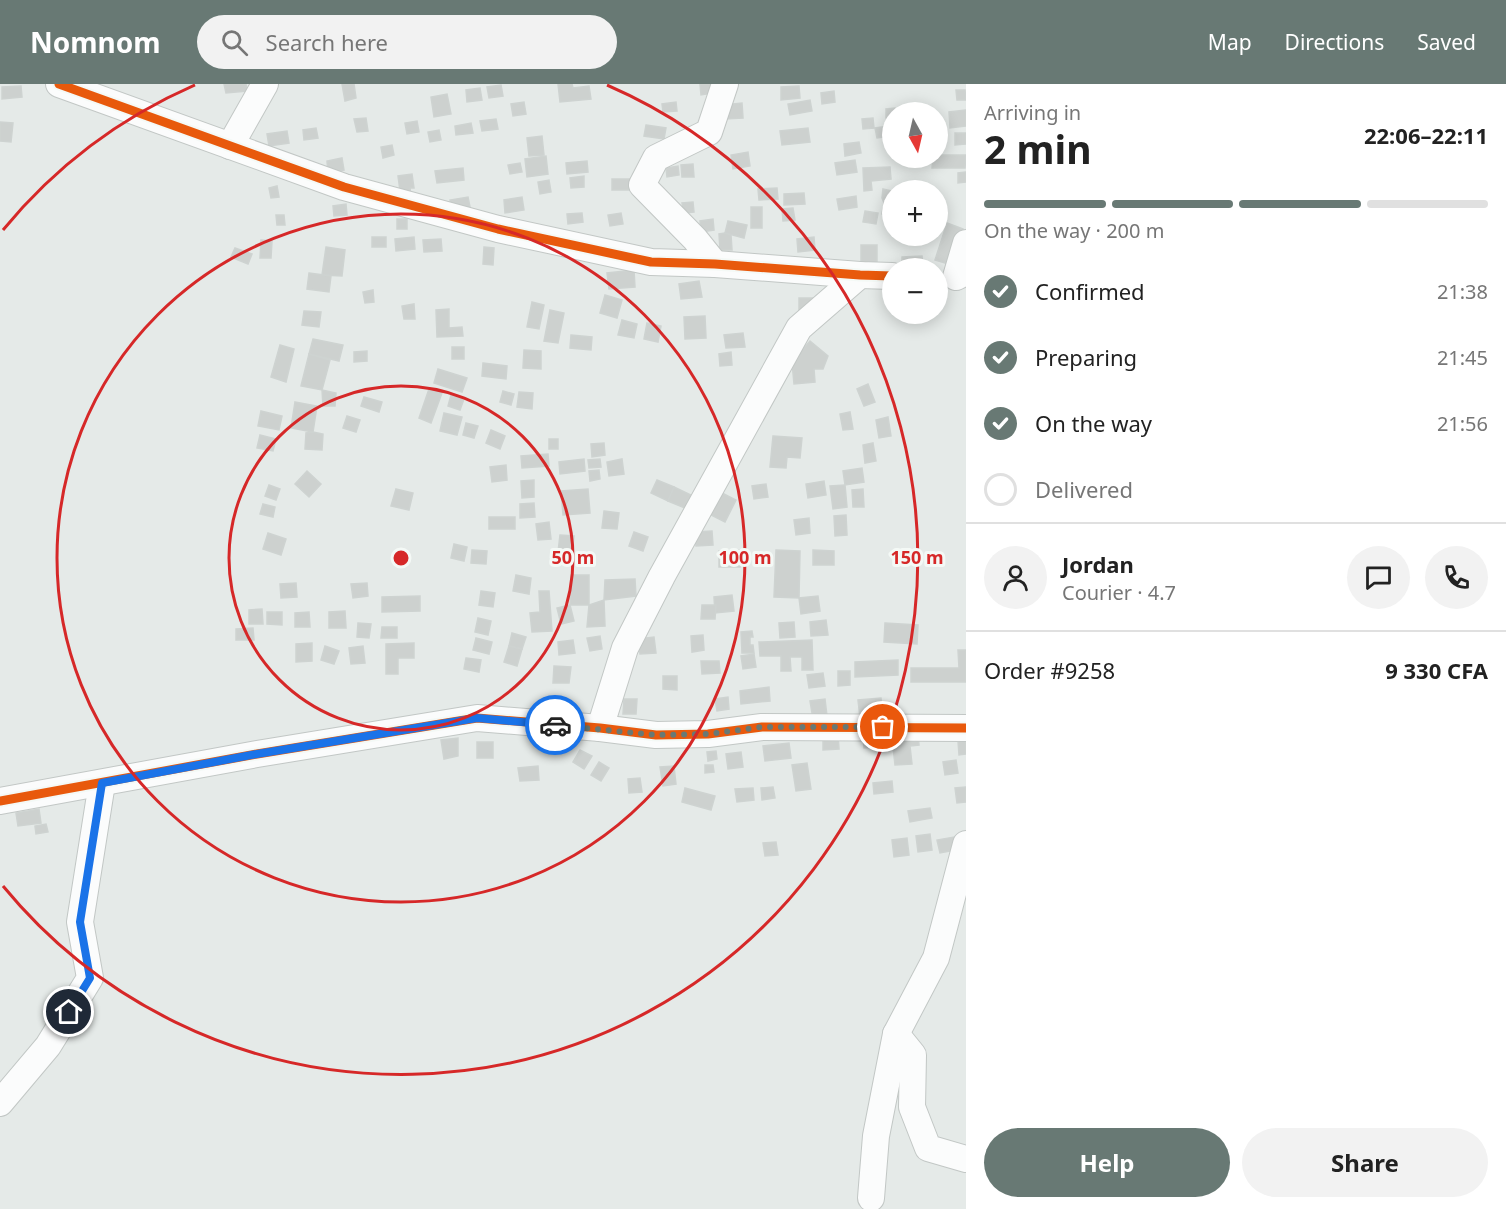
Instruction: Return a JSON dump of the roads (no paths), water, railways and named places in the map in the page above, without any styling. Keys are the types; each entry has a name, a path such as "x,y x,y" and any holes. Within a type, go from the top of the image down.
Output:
{"street":[{"path":"59,84 344,187 498,229 651,262 882,276"},
{"path":"230,146 265,84"},
{"path":"715,264 695,239 642,185 656,159 709,132 725,84"},
{"path":"956,277 966,243"},
{"path":"600,728 625,648 662,576 799,328 860,275"},
{"path":"0,801 257,754 477,718 656,735 708,734 762,727 966,728"},
{"path":"0,1103 48,1046 90,978 80,922 102,783"},
{"path":"872,1205 876,1136 896,1034 936,958 966,844"},
{"path":"896,1034 913,1055 912,1107 928,1148 966,1159"}]}
